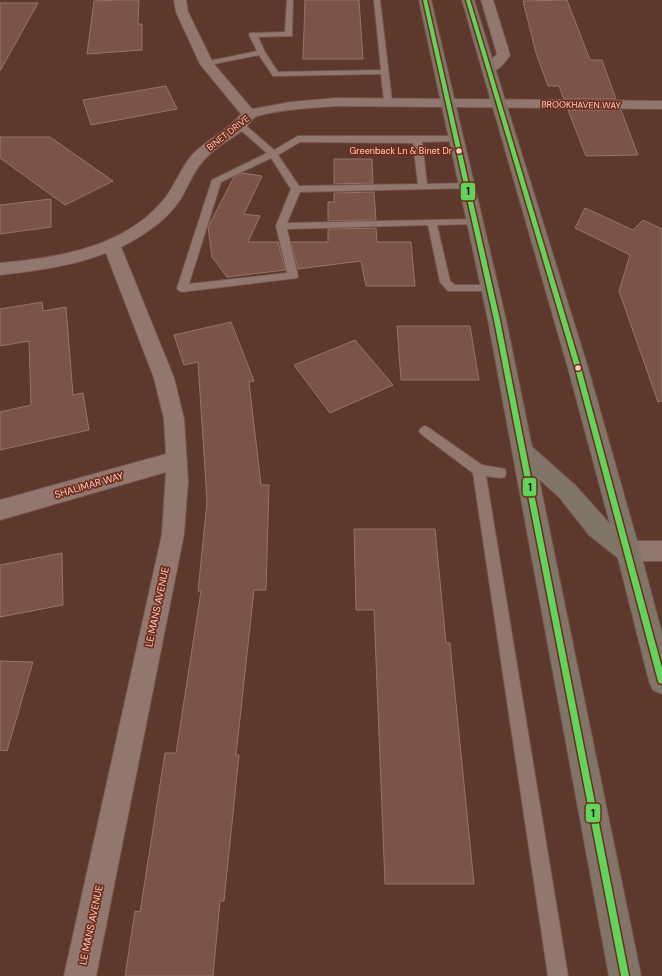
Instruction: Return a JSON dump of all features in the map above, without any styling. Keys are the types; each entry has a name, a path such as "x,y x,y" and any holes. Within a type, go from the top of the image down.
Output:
{"main road":[{"path":"425,0 490,289 625,976"},
{"path":"468,0 488,70 500,103 612,492 662,681"},
{"path":"523,451 567,491 597,528 627,551"}],"street":[{"path":"180,0 182,12 207,64 244,120"},
{"path":"487,0 504,55 488,70"},
{"name":"BINET DRIVE","path":"0,269 59,262 93,252 140,228 161,211 176,193 194,163 209,146 244,120 290,106 336,102 388,101 500,103"},
{"name":"BROOKHAVEN WAY","path":"500,103 662,106"},
{"name":"LE MANS AVENUE","path":"80,976 173,534 177,481 174,419 164,378 111,244"},
{"name":"SHALIMAR WAY","path":"0,510 177,460"},
{"path":"627,551 662,551"}],"lane":[{"path":"290,0 289,34 253,34 261,52 276,74 385,72"},
{"path":"377,0 388,101"},
{"path":"207,64 261,52"},
{"path":"244,120 273,154 296,189"},
{"path":"296,189 281,226 293,276 182,288 218,180 273,154 298,139 417,140 457,138"},
{"path":"417,140 423,186"},
{"path":"296,189 467,186"},
{"path":"281,226 474,221"},
{"path":"432,222 445,282 452,289 490,289"},
{"path":"425,431 479,470 500,473"},
{"path":"479,470 558,976"}],"building":[{"path":"139,0 138,24 142,24 142,50 87,54 94,1"},
{"path":"305,0 359,0 363,59 303,59"},
{"path":"567,0 590,60 602,60 616,99 564,99 559,86 548,86 536,53 523,1"},
{"path":"0,3 38,3 0,71"},
{"path":"166,86 177,109 91,125 83,100"},
{"path":"568,110 621,110 638,155 586,156"},
{"path":"0,137 50,137 113,181 65,205 0,158"},
{"path":"334,159 372,159 373,183 334,184"},
{"path":"242,173 262,176 244,214 260,216 248,242 278,242 285,270 227,277 212,257 208,227 234,177"},
{"path":"374,192 376,220 328,221 328,202 334,202 334,193"},
{"path":"51,199 51,227 0,234 0,205"},
{"path":"585,208 633,230 643,220 662,229 662,401 658,402 619,291 630,255 575,228"},
{"path":"376,228 377,242 411,242 415,286 366,286 361,261 298,269 291,242 328,242 328,229"},
{"path":"42,302 43,311 66,307 73,395 83,393 89,430 0,450 0,412 31,405 29,341 0,346 0,309"},
{"path":"231,322 254,381 249,382 261,485 269,485 266,590 254,590 236,755 239,755 224,901 220,901 213,976 125,976 135,911 140,912 165,753 176,753 201,591 198,591 207,502 198,362 184,365 174,335"},
{"path":"397,326 470,326 479,380 401,380"},
{"path":"355,340 393,385 330,413 294,365"},
{"path":"354,529 435,529 446,643 450,643 474,884 385,884 374,610 356,610"},
{"path":"62,553 63,605 0,617 0,565"},
{"path":"0,661 33,662 7,751 0,750"}],"transit line":[{"name":"1","path":"425,0 497,320 625,976"},
{"name":"1","path":"468,0 578,368 662,681"}],"place":[{"name":"Greenback Ln & Binet Dr","path":"459,151"}]}
